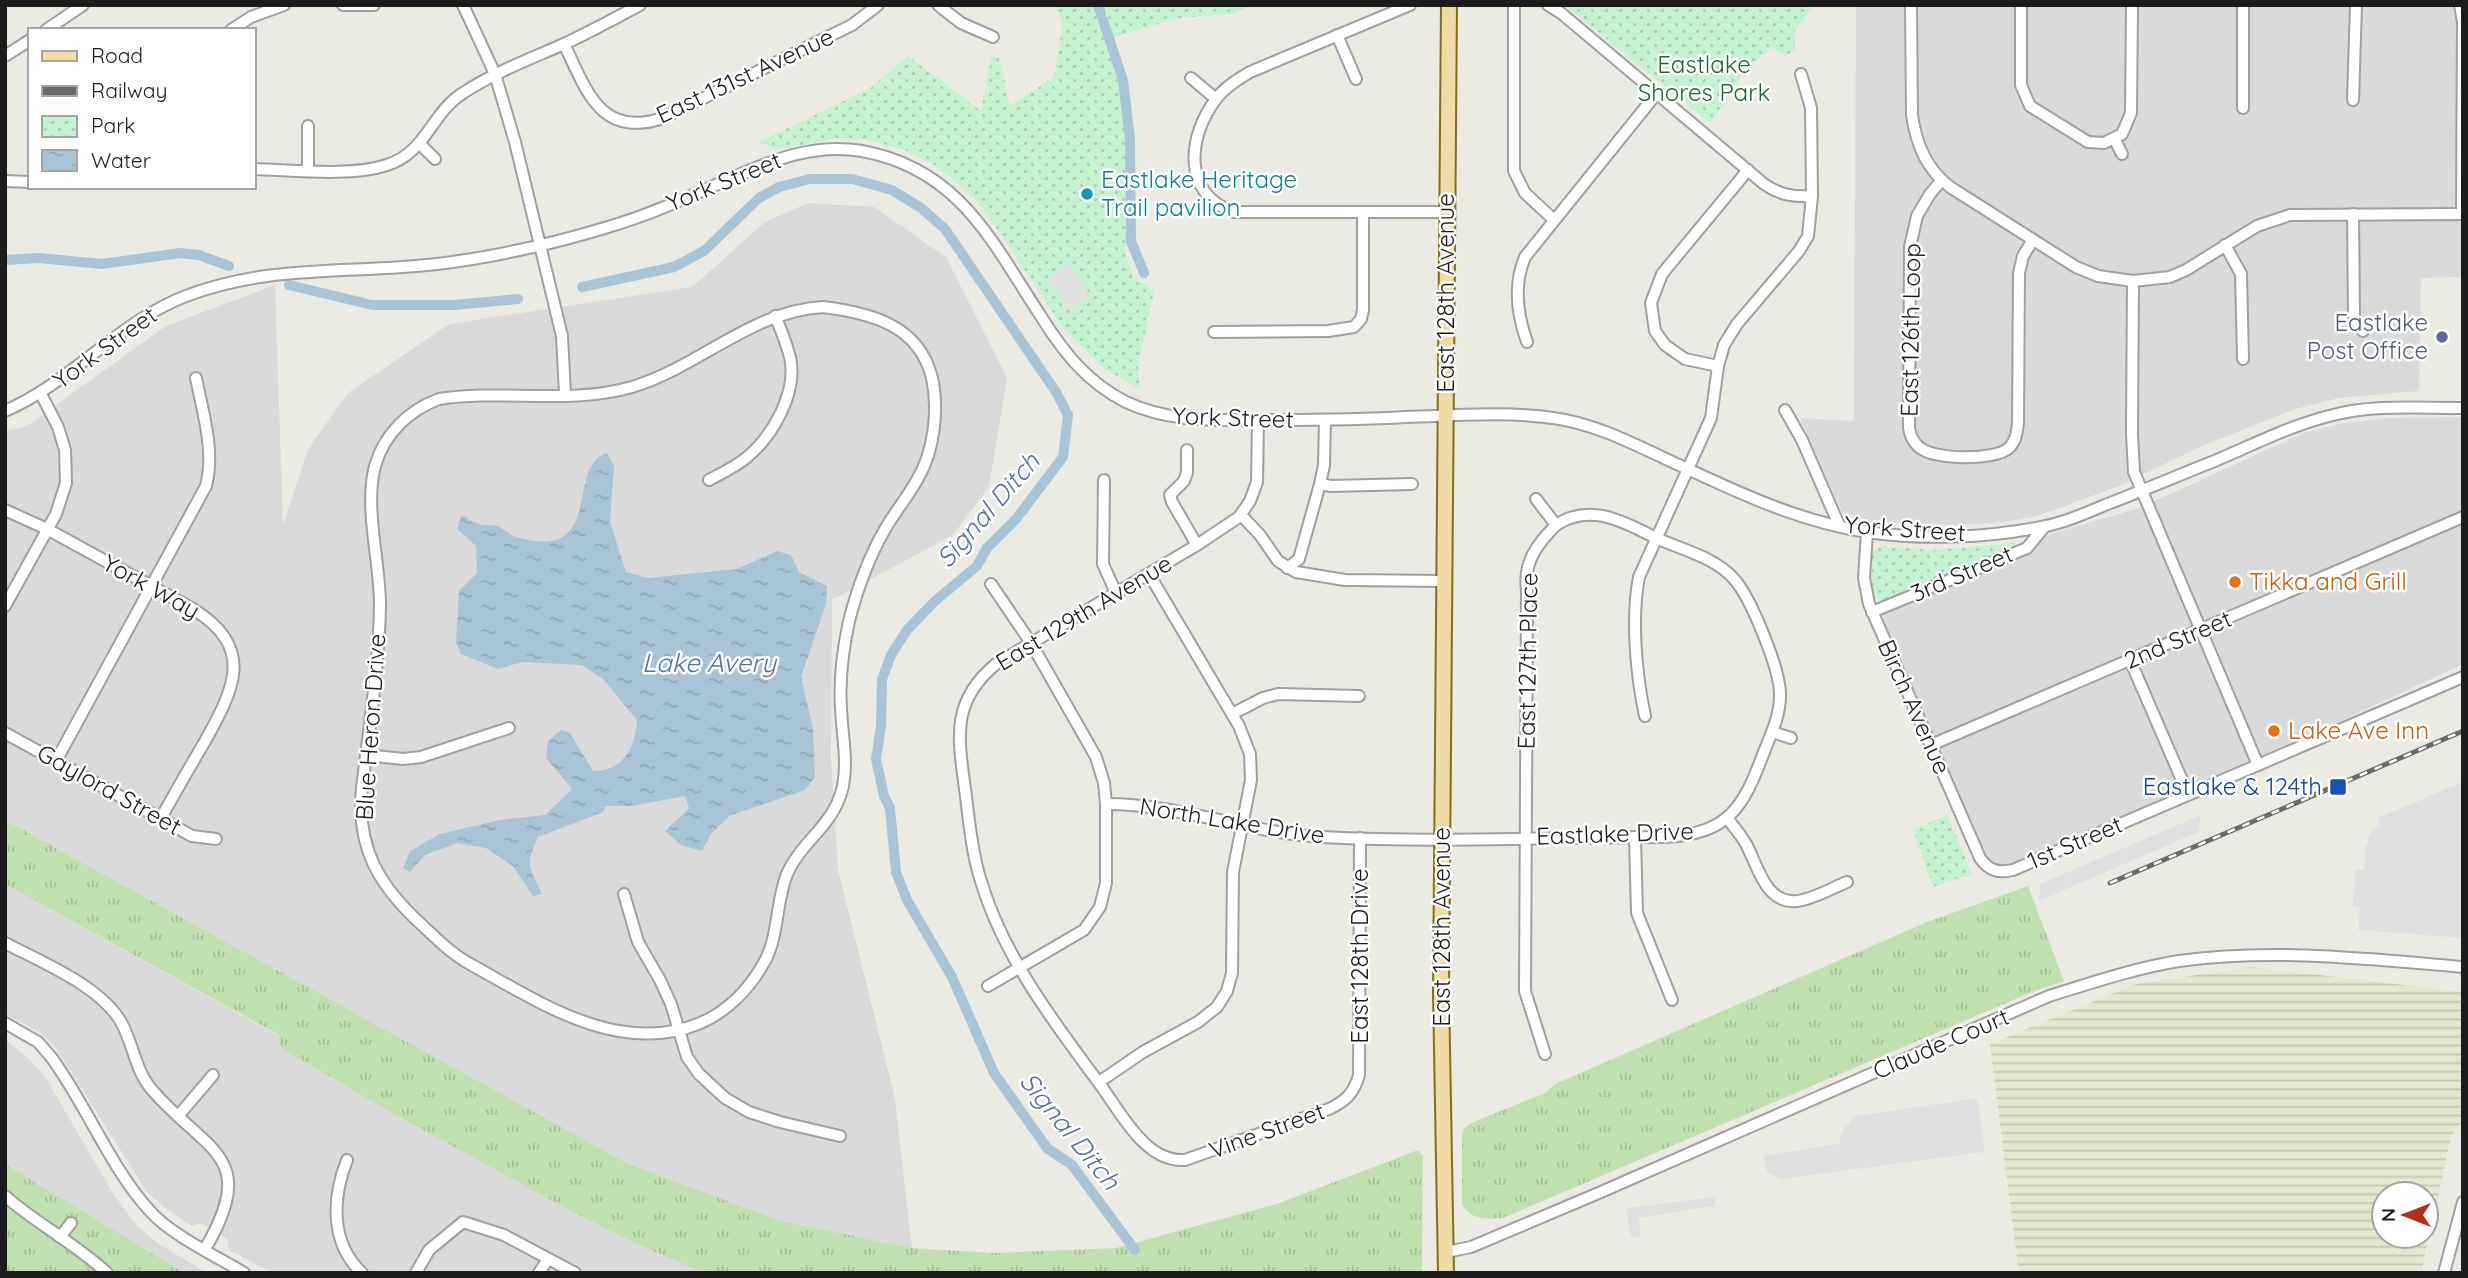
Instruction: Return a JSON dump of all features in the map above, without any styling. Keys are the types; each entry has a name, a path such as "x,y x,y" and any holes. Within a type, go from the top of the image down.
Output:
{"main road":[{"name":"East 128th Avenue","path":"1446,1273 1441,1006 1449,5"}],"street":[{"path":"49,28 83,5"},
{"path":"235,28 251,16 284,5"},
{"path":"343,5 373,5"},
{"path":"463,5 495,75 515,142 562,336 565,394"},
{"path":"256,169 368,170 398,161 420,144 450,102 495,75 640,5"},
{"name":"East 131st Avenue","path":"564,44 585,90 595,104 622,121 642,124 663,118 852,25 878,5"},
{"path":"938,5 961,23 993,37"},
{"path":"1410,5 1250,72 1228,86 1216,99 1201,125 1196,147 1197,177 1207,195 1217,204 1234,212 1447,212"},
{"path":"1514,5 1514,171 1525,193 1554,220"},
{"path":"1548,5 1778,194 1792,197 1812,196"},
{"path":"1911,5 1914,131 1925,159 1942,180 2087,272 2133,281 2170,277 2257,226 2290,215 2462,214 2463,22 2460,5"},
{"path":"2021,5 2021,85 2025,99 2035,109 2083,139 2104,143 2115,139 2125,130 2131,113 2132,5"},
{"path":"2243,5 2243,108"},
{"path":"2353,100 2356,5"},
{"path":"1337,35 1356,79"},
{"path":"5,56 28,41"},
{"path":"1645,716 1636,671 1636,591 1639,577 1713,412 1718,366 1728,337 1804,243 1810,230 1811,108 1801,74"},
{"path":"1191,78 1216,99"},
{"path":"1527,342 1518,318 1518,278 1525,257 1657,93"},
{"path":"308,126 308,170"},
{"path":"2115,139 2122,154"},
{"path":"420,144 435,159"},
{"name":"York Street","path":"5,411 41,394 156,308 214,286 275,273 434,264 539,246 614,226 794,153 848,149 870,153 912,167 935,180 962,203 981,226 1066,354 1103,390 1133,406 1170,418 1200,420 1446,416 1537,416 1567,420 1593,428 1798,516 1867,531 1945,536 2045,527 2142,491 2286,430 2334,414 2362,409 2463,408"},
{"path":"1718,366 1685,359 1656,342 1650,311 1652,295 1657,282 1748,170"},
{"name":"East 126th Loop","path":"1942,180 1917,216 1910,247 1910,435 1916,445 1928,453 1941,456 1988,456 2001,454 2014,440 2018,423 2019,273 2023,256 2033,240"},
{"path":"5,181 28,183"},
{"path":"1198,204 1207,195"},
{"path":"1214,332 1345,330 1363,326 1363,213"},
{"path":"2353,214 2354,317 2364,331"},
{"path":"2225,245 2241,274 2243,359"},
{"path":"2133,281 2132,457 2142,491 2258,765"},
{"name":"Blue Heron Drive","path":"823,307 862,314 897,326 917,347 931,373 935,395 933,434 927,461 916,483 901,502 870,558 849,623 840,685 846,763 843,787 836,808 787,874 768,954 753,981 712,1019 680,1032 658,1035 630,1034 587,1023 553,1009 466,962 397,902 379,877 364,840 361,813 380,603 372,488 379,455 395,429 410,414 439,399 614,391 654,379 751,326 775,316 802,308 823,307"},
{"path":"709,480 748,457 759,446 779,414 789,386 791,366 775,316"},
{"path":"56,761 201,499 209,472 208,436 196,378"},
{"path":"5,606 65,491 67,463 58,427 41,394"},
{"path":"1785,410 1802,440 1839,525"},
{"name":"East 129th Avenue","path":"1159,1155 1142,1141 1041,1004 992,912 979,876 967,802 959,731 961,713 975,685 996,664 1198,545 1241,514 1250,501 1257,482 1258,420"},
{"path":"1287,568 1298,559 1320,484 1324,465 1325,420"},
{"name":"East 126th Loop","path":"1906,453 1916,445"},
{"path":"1187,450 1188,473 1170,495 1198,545"},
{"path":"1104,480 1103,564 1116,593"},
{"path":"1320,484 1412,484"},
{"path":"1536,499 1556,525"},
{"name":"York Way","path":"5,510 47,529 214,624 229,645 234,670 232,688 161,818"},
{"path":"1241,514 1278,561 1287,568 1338,580 1444,581"},
{"name":"Eastlake Drive","path":"1443,838 1694,835 1727,818 1744,799 1751,788 1772,732 1779,712 1779,676 1740,586 1719,566 1607,515 1583,514 1568,517 1556,525"},
{"name":"2nd Street","path":"1931,745 2463,517"},
{"name":"East 127th Place","path":"1545,1054 1525,991 1525,578 1537,544 1556,525"},
{"name":"3rd Street","path":"1872,612 2027,548 2045,527"},
{"name":"Birch Avenue","path":"1867,531 1864,578 1872,612 1980,858 1988,868 1996,871"},
{"path":"1099,1082 1143,1052 1198,1022 1222,1001 1232,973 1233,872 1251,780 1250,754 1232,714 1149,574"},
{"path":"988,986 1074,938 1089,925 1103,899 1106,883 1106,804 1104,783 1096,757 1031,643 991,584"},
{"path":"2130,660 2188,794"},
{"name":"1st Street","path":"1996,871 2013,870 2463,677"},
{"path":"1232,714 1263,698 1278,694 1359,696"},
{"path":"366,755 403,760 421,757 509,728"},
{"path":"1772,732 1791,738"},
{"name":"Gaylord Street","path":"5,733 192,836 216,839"},
{"name":"North Lake Drive","path":"1106,804 1157,806 1320,837 1443,838"},
{"path":"1727,818 1745,841 1767,887 1776,896 1786,901 1797,901 1847,882"},
{"path":"1635,837 1637,913 1672,1000"},
{"name":"East 128th Drive","path":"1359,1075 1360,838"},
{"path":"624,894 638,942 660,980 691,1065 715,1090 738,1106 780,1122 840,1136"},
{"path":"5,943 89,988 110,1006 122,1023 137,1068 144,1080 212,1145 226,1173 228,1189 226,1205 205,1249"},
{"name":"Claude Court","path":"1446,1252 1471,1247 2049,996 2110,977 2178,961 2269,955 2338,957 2463,967"},
{"path":"5,1023 38,1042 51,1056 131,1187 150,1212 168,1227 244,1273"},
{"path":"178,1115 213,1074"},
{"name":"Vine Street","path":"1159,1155 1178,1161 1193,1159 1329,1108 1352,1094 1359,1075"},
{"path":"347,1160 337,1190 338,1234 346,1255 362,1273"},
{"path":"5,1196 30,1218 107,1273"},
{"path":"2444,1273 2463,1202"},
{"path":"416,1273 429,1250 463,1222 504,1235 575,1273"},
{"path":"60,1237 71,1223"},
{"path":"539,1273 548,1259"}],"shaded area":[{"path":"1856,5 2463,5 2463,277 2421,278 2419,391 2339,398 2295,409 2204,445 2117,487 2034,517 1962,525 1913,524 1870,521 1842,512 1800,418 1854,421"},
{"path":"808,203 874,207 946,257 1007,378 989,487 953,535 832,600 831,756 838,870 895,1099 912,1248 781,1221 628,1165 5,820 5,431 27,426 166,326 275,285 283,525 308,449 348,393 449,324 692,287 765,222"},
{"path":"1070,263 1090,295 1069,311 1048,278"},
{"path":"2463,417 2463,664 2328,727 2004,867 1986,862 1882,625 1884,614 2027,552 2037,538 2139,508 2306,432 2384,418"},
{"name":"Eastlake & 124th","path":"2463,782 2463,938 2358,930 2360,907 2353,906 2355,870 2364,870 2365,847 2371,833 2380,826 2378,818"},
{"path":"2201,815 2198,832 2039,901 2040,884"},
{"path":"5,884 279,1036 280,1047 336,1081 579,1214 706,1273 272,1273 229,1250 227,1239 201,1223 192,1226 147,1192 56,1048 39,1032 5,1014"},
{"path":"5,1040 25,1055 44,1075 114,1195 138,1227 159,1244 207,1273 18,1273 5,1265"},
{"path":"1977,1098 1985,1152 1782,1179 1767,1173 1764,1155 1839,1144 1841,1133 1855,1116"},
{"path":"1714,1197 1715,1206 1638,1218 1641,1236 1631,1238 1626,1208"}],"green space":[{"path":"1054,5 1095,5 1117,76 1128,144 1126,255 1133,277 1154,291 1138,367 1140,389 1105,369 1064,329 991,220 973,197 938,167 905,150 868,140 837,138 777,150 759,142 872,87 908,56 981,111 991,57 999,57 1010,106 1054,77 1063,23"},
{"path":"1103,5 1253,5 1233,14 1179,18 1114,37"},
{"name":"Eastlake Shores Park","path":"1565,5 1815,5 1795,30 1795,51 1784,56 1773,47 1748,67 1710,123"},
{"path":"2014,543 2017,546 1884,602 1875,599 1872,594 1872,552 1882,546 1936,550"},
{"path":"1947,815 1972,874 1933,887 1913,830"},
{"path":"5,820 628,1164 781,1221 912,1248 993,1253 1116,1248 1277,1204 1418,1150 1423,1156 1422,1273 706,1273 590,1221 403,1119 280,1047 279,1035 5,884"},
{"path":"2028,886 2064,981 2032,992 1503,1218 1475,1216 1462,1204 1462,1136 1464,1128 1471,1123 1545,1093 1555,1084 1927,922"},
{"path":"2252,967 2463,992 2463,1119 2451,1137 2440,1187 2440,1180 2370,1180 2370,1250 2426,1250 2421,1273 2019,1273 1990,1044 2136,984"},
{"path":"5,1164 184,1273 5,1273"}],"water":[{"name":"Lake Avery","path":"607,453 614,466 610,522 626,572 648,578 737,569 777,551 791,555 799,572 827,586 826,604 801,677 813,729 815,777 805,790 729,816 711,834 702,851 681,845 665,831 689,808 685,796 632,806 606,806 603,812 538,837 531,854 530,866 542,894 533,896 513,866 486,848 457,843 425,855 410,872 403,868 410,851 440,834 500,820 545,815 572,789 546,758 548,741 561,730 570,733 593,771 613,767 620,762 634,740 637,720 604,680 582,665 522,662 498,669 461,654 456,643 459,591 477,573 476,546 457,529 462,515 478,524 497,526 516,537 544,542 563,537 580,510 587,475 594,461"}],"waterway":[{"path":"1098,5 1101,14"},
{"path":"1103,20 1123,80 1130,139 1131,241 1144,273"},
{"name":"Signal Ditch","path":"582,287 674,267 704,251 759,198 779,187 810,179 852,179 892,190 921,208 945,229 1056,392 1068,415 1063,457 1017,518 987,548 977,566 935,601 907,630 891,655 882,679 881,726 876,759 884,796 890,808 896,872 907,900 952,977 994,1073 1047,1148 1072,1165 1135,1250"},
{"name":"Signal Ditch","path":"5,260 39,258 102,264 180,253 199,255 229,266"},
{"name":"Signal Ditch","path":"289,285 372,305 455,305 518,299"}],"railway":[{"path":"2110,883 2463,731"}],"place":[{"name":"Eastlake Heritage Trail pavilion","path":"1087,194"},
{"name":"Eastlake Post Office","path":"2442,337"},
{"name":"Tikka and Grill","path":"2235,582"},
{"name":"Lake Ave Inn","path":"2274,731"},
{"name":"Eastlake & 124th","path":"2338,787"}]}
